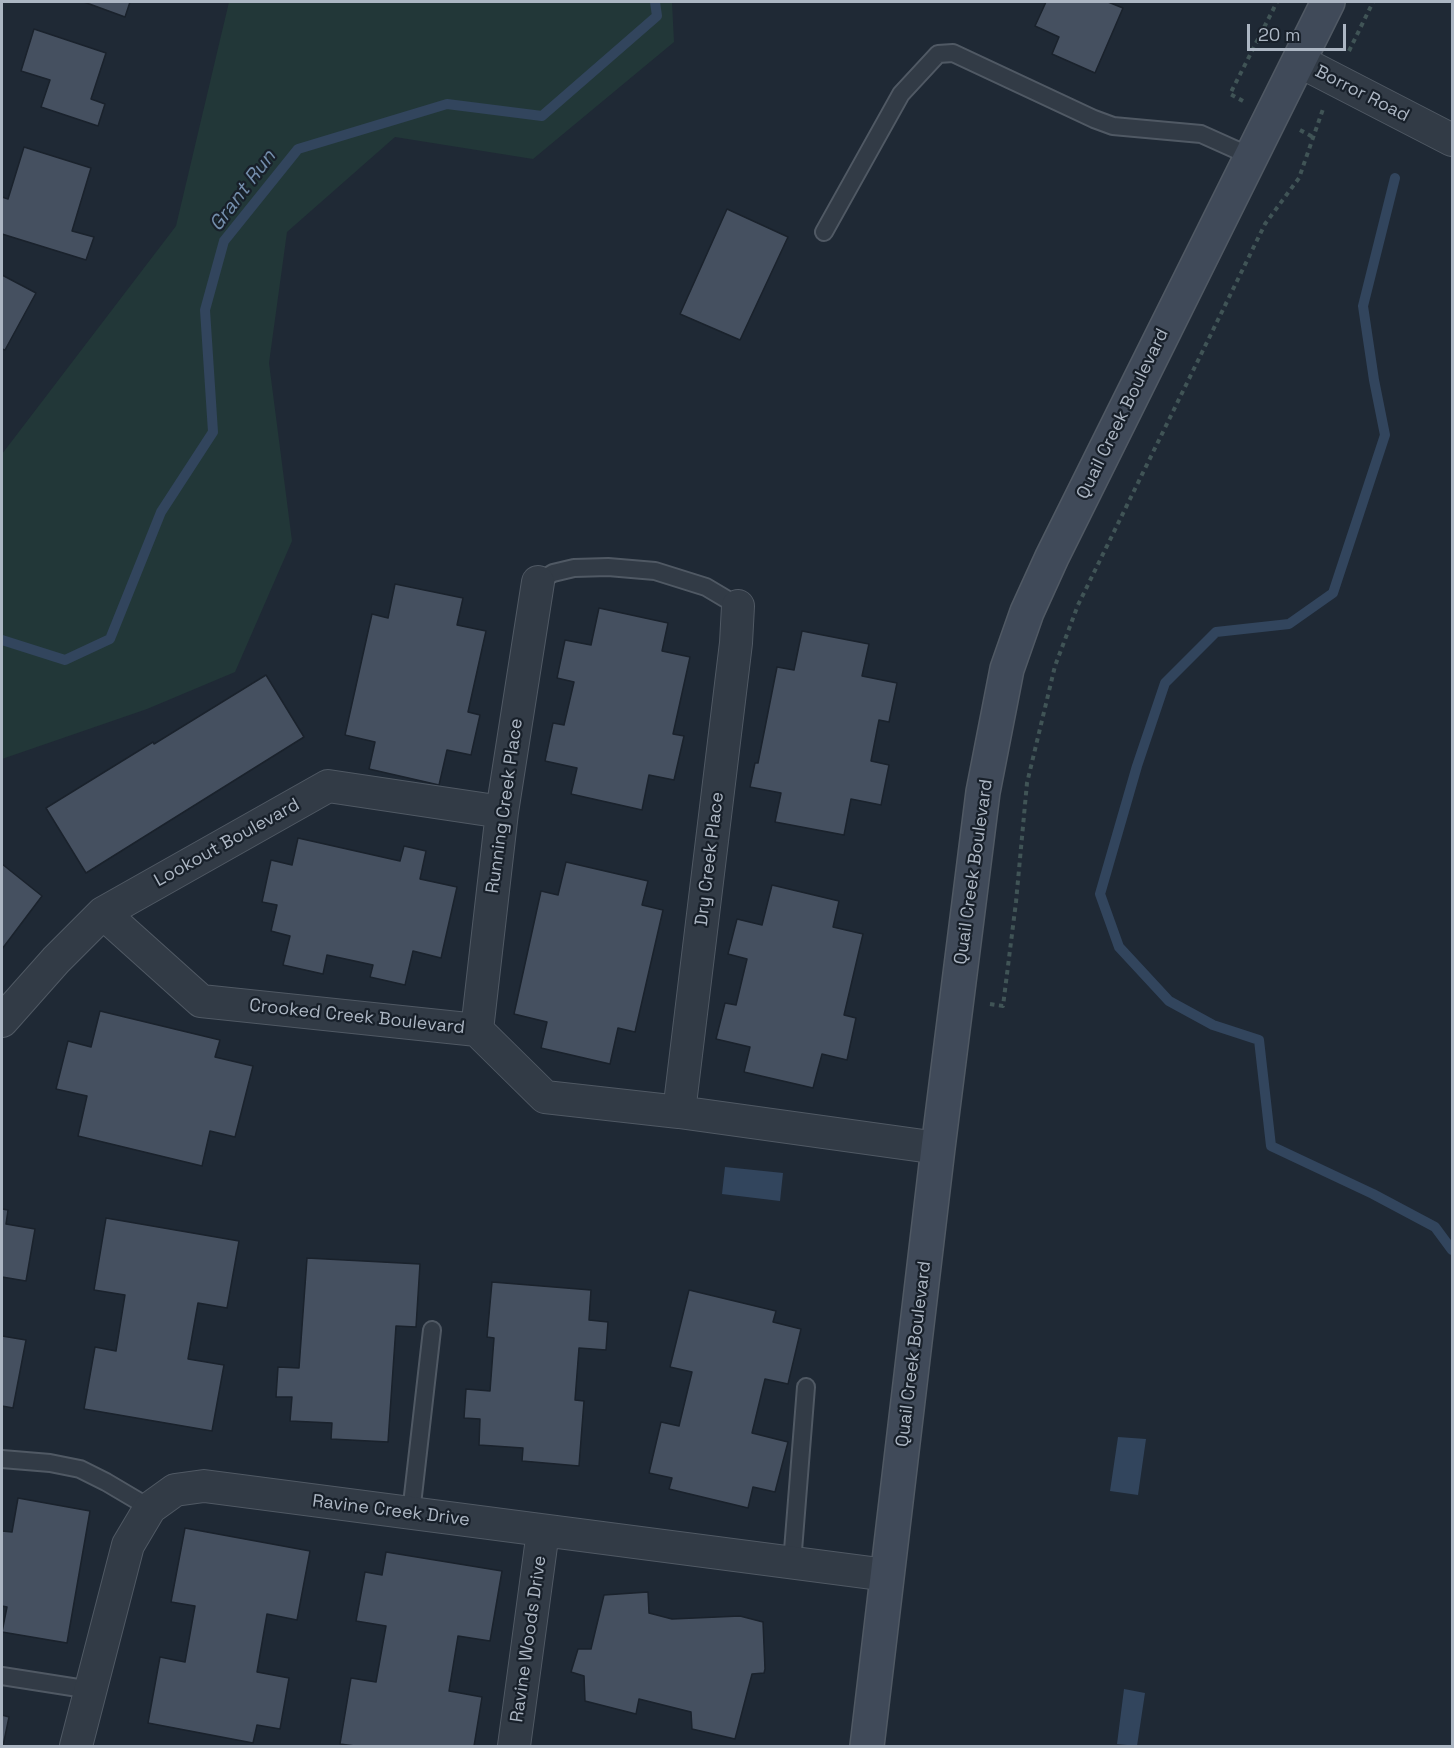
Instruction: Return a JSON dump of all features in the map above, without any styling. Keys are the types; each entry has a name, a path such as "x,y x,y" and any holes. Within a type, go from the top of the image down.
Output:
{"street":[{"name":"Borror Road","path":"1328,2 1299,61 1452,141"},
{"name":"Quail Creek Boulevard","path":"867,1746 983,792 1007,669 1027,612 1052,557 1299,61"},
{"name":"Running Creek Place","path":"477,1030 502,812 538,582"},
{"name":"Dry Creek Place","path":"679,1112 736,643 738,606"},
{"name":"Lookout Boulevard","path":"2,1021 56,960 103,913 328,786 502,812"},
{"name":"Crooked Creek Boulevard","path":"103,913 201,1001 477,1030 545,1097 679,1112 938,1148"},
{"name":"Ravine Creek Drive","path":"76,1746 128,1545 150,1508 175,1490 204,1486 887,1575"},
{"name":"Ravine Woods Drive","path":"514,1746 543,1531"}],"lane":[{"path":"824,232 901,94 938,54 953,53 1113,126 1201,134 1250,156"},
{"path":"538,582 553,573 574,568 608,567 655,571 706,587 738,606"},
{"path":"411,1513 432,1330"},
{"path":"792,1563 806,1387"},
{"path":"2,1459 50,1463 80,1469 150,1508"},
{"path":"2,1676 91,1690"}],"path":[{"path":"957,1001 1003,1006 1027,783 1055,666 1083,594 1265,224 1299,178 1318,119 1373,2"}],"green space":[{"path":"229,2 672,2 674,42 533,159 395,137 287,232 269,363 292,541 235,672 147,709 2,759 2,454 176,226"}],"water":[{"path":"725,1167 783,1173 780,1201 722,1194"},
{"path":"1118,1437 1146,1439 1138,1495 1110,1491"},
{"path":"1124,1689 1145,1693 1137,1746 1117,1744"}],"building":[{"path":"84,2 130,2 125,17"},
{"path":"1046,2 1108,2 1123,8 1095,73 1052,54 1059,37 1035,26"},
{"path":"34,29 106,53 91,99 105,104 98,126 41,107 50,80 21,71"},
{"path":"24,147 91,168 72,231 94,237 86,260 2,234 2,197 8,199"},
{"path":"727,209 788,237 740,340 680,314"},
{"path":"2,275 36,293 5,350 2,349"},
{"path":"395,584 463,598 457,625 486,631 468,712 480,715 471,755 447,750 439,785 369,769 375,742 345,735 372,614 388,618"},
{"path":"599,608 668,623 662,651 690,657 673,734 684,736 674,780 649,775 642,810 571,794 577,768 545,761 553,723 564,725 574,682 557,678 565,640 591,645"},
{"path":"802,631 869,644 862,676 897,683 889,722 879,720 871,761 889,765 881,805 851,799 844,835 775,822 781,793 750,787 755,763 758,763 777,667 794,670"},
{"path":"266,675 304,737 86,873 46,808"},
{"path":"298,838 400,861 404,846 426,851 420,879 457,887 441,958 413,951 405,985 370,977 373,965 327,955 323,974 283,965 290,936 271,931 277,905 262,902 271,860 292,865"},
{"path":"566,862 648,881 642,905 663,910 635,1032 618,1028 610,1064 541,1048 547,1022 514,1014 541,891 558,895"},
{"path":"2,864 42,896 2,949"},
{"path":"772,885 839,901 833,927 863,934 844,1015 856,1018 847,1060 822,1054 813,1088 744,1072 750,1047 716,1039 725,1003 736,1005 747,959 728,954 737,919 762,925"},
{"path":"100,1011 220,1040 215,1057 253,1066 235,1137 210,1131 202,1166 78,1136 87,1096 56,1089 68,1041 91,1047"},
{"path":"2,1209 8,1210 6,1224 35,1229 26,1281 2,1277"},
{"path":"106,1218 239,1241 227,1308 198,1303 188,1359 224,1365 212,1431 84,1409 95,1347 116,1351 125,1295 94,1290"},
{"path":"307,1258 420,1264 416,1327 396,1326 388,1442 331,1439 332,1423 290,1421 292,1397 276,1397 278,1367 299,1368"},
{"path":"492,1282 591,1290 589,1320 608,1322 606,1350 579,1348 575,1400 584,1401 579,1466 522,1461 523,1448 479,1445 480,1419 464,1418 466,1389 490,1391 494,1338 487,1337"},
{"path":"689,1290 776,1311 773,1322 801,1329 788,1384 765,1379 752,1433 788,1442 775,1492 753,1487 748,1508 669,1489 672,1478 649,1473 661,1422 679,1426 692,1372 670,1367"},
{"path":"2,1336 26,1340 13,1408 2,1406"},
{"path":"18,1498 90,1511 67,1643 2,1632 7,1607 2,1606 2,1531 12,1532"},
{"path":"185,1528 310,1551 297,1620 267,1614 257,1672 289,1678 280,1729 257,1725 253,1743 148,1723 160,1657 185,1662 195,1606 171,1602"},
{"path":"386,1552 502,1571 490,1641 458,1636 449,1691 482,1697 474,1746 340,1744 351,1678 376,1682 386,1626 356,1621 365,1572 382,1575"},
{"path":"648,1592 649,1613 672,1619 740,1616 763,1622 765,1669 764,1673 752,1674 735,1739 692,1729 691,1712 639,1699 636,1714 585,1701 584,1676 571,1672 578,1649 591,1649 604,1595"},
{"path":"2,1715 9,1717 3,1746 2,1746"}],"waterway":[{"name":"Grant Run","path":"2,640 65,660 110,639 161,512 213,432 205,310 224,241 298,149 447,104 542,116 657,16 655,2"},
{"path":"1395,178 1363,306 1385,435 1333,593 1289,624 1216,632 1165,683 1137,766 1100,894 1119,947 1169,1001 1213,1025 1259,1040 1271,1146 1373,1194 1435,1227 1452,1250"}]}
